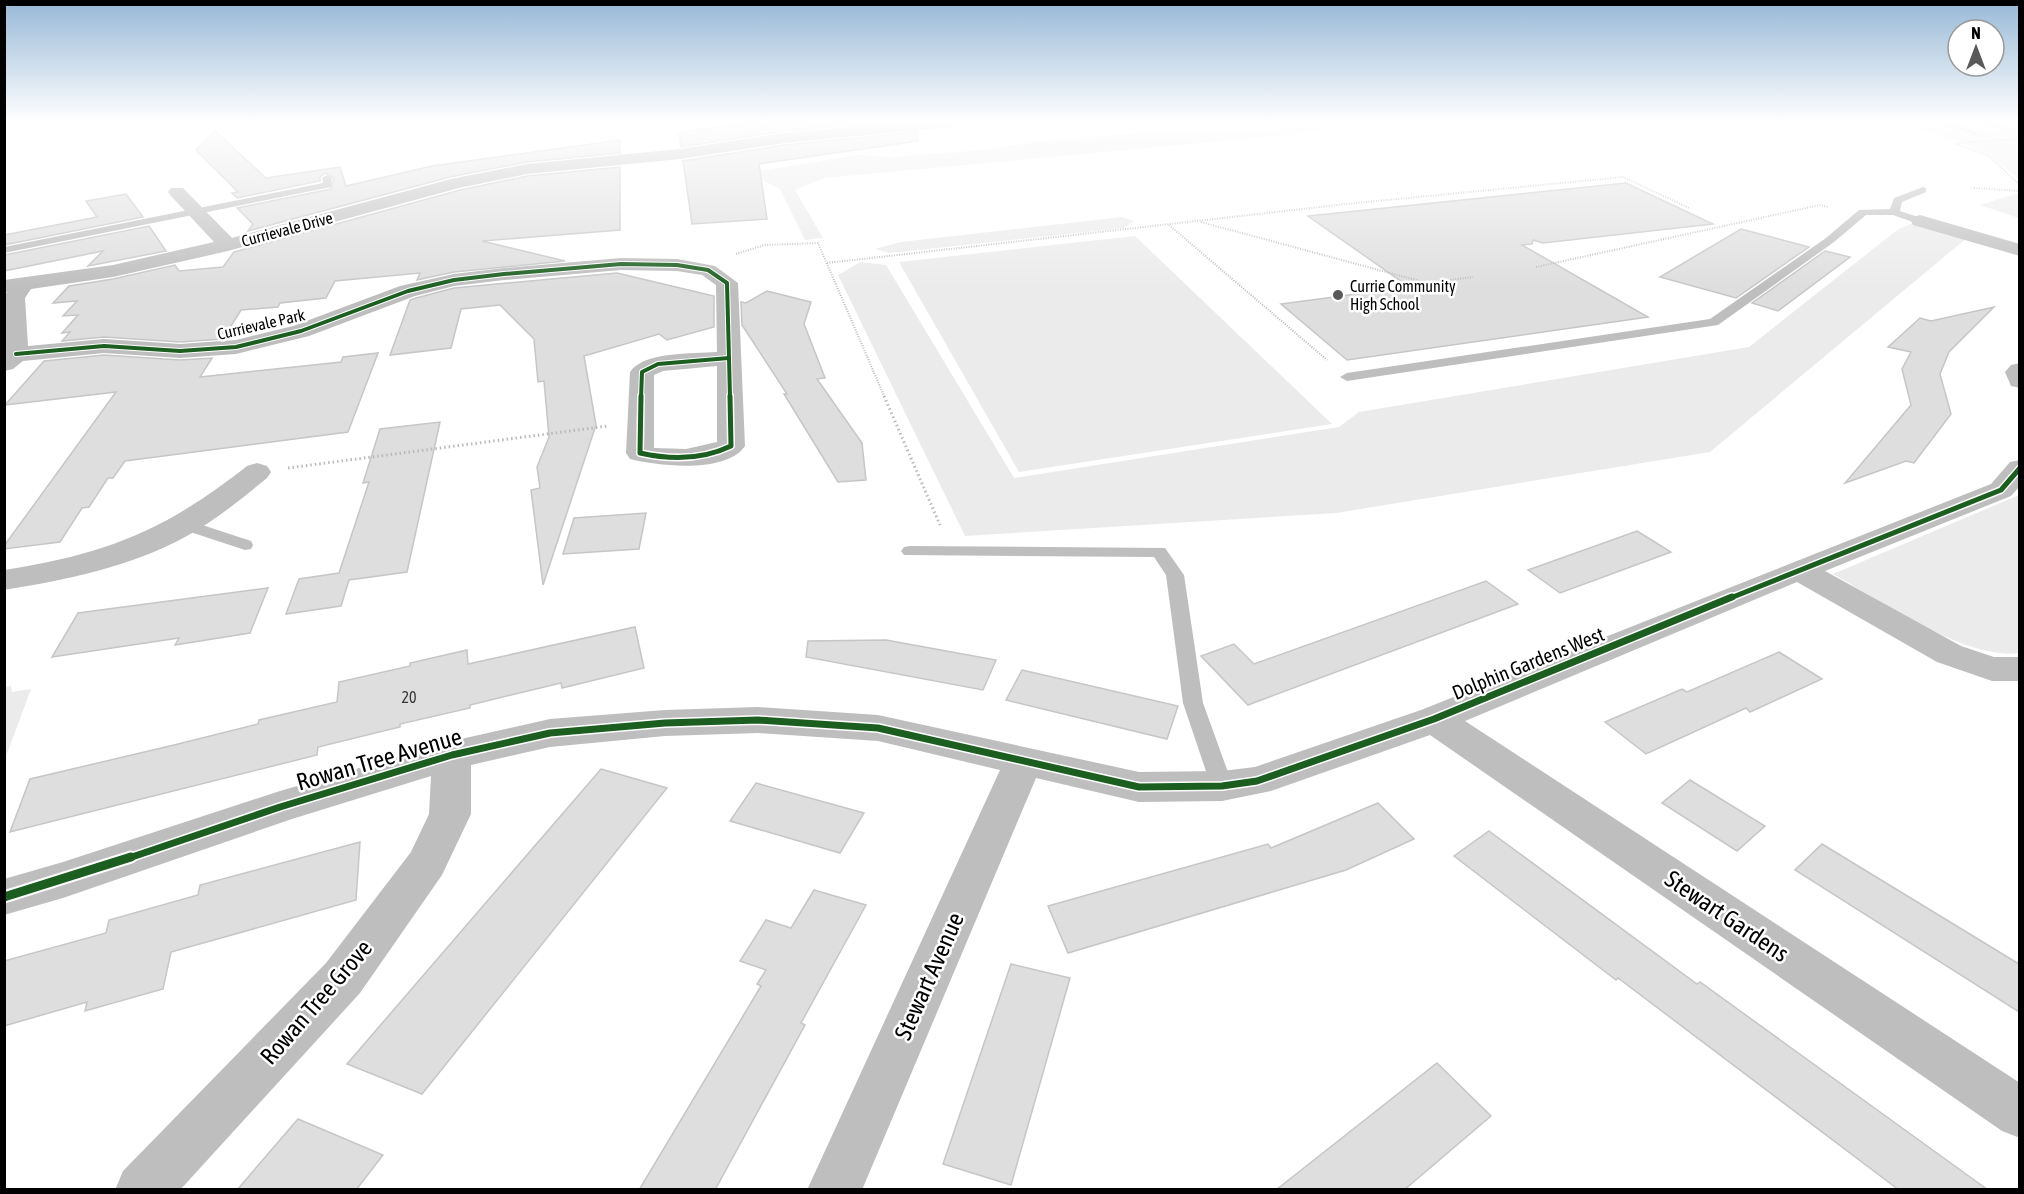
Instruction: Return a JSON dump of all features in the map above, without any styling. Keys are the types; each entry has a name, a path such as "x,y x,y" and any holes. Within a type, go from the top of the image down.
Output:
{"street":[{"name":"Currievale Drive","path":"14,285 113,271 228,245 483,178"},
{"name":"Currievale Drive","path":"177,192 228,245"},
{"path":"1920,220 2019,249"},
{"name":"Currievale Park","path":"14,285 10,359 104,346 180,351 236,347 301,331 408,291 454,280 621,264 677,265 708,270"},
{"path":"708,270 726,283 729,358 731,446 716,454 656,458 640,453 642,372 658,364 729,358"},
{"path":"2019,369 2017,372 2019,381"},
{"name":"Dolphin Gardens West","path":"1023,762 1139,787 1222,786 1257,781 1434,719 2001,490 2019,468"},
{"path":"4,580 95,561 156,538 184,524 232,493 257,472"},
{"path":"1799,570 1949,654 1992,669 2019,669"},
{"name":"Stewart Gardens","path":"1434,719 2019,1113"},
{"name":"Rowan Tree Avenue","path":"4,897 63,880 280,807 452,755 550,733 665,723 758,720 878,728 1023,762"},
{"name":"Rowan Tree Grove","path":"142,1190 344,978 427,863 450,814 452,755"},
{"name":"Stewart Avenue","path":"834,1190 1023,762"}],"lane":[{"path":"4,250 328,185 327,178"},
{"path":"1894,212 1898,200 1923,190"},
{"path":"1347,377 1714,322 1830,240 1863,212 1894,212 1920,220"},
{"path":"184,524 245,544"},
{"path":"910,551 1159,552 1175,575 1193,703 1222,786"}],"path":[{"path":"826,263 1168,224 1616,178"},
{"path":"1625,178 1689,207"},
{"path":"1974,188 2019,191"},
{"path":"1536,267 1820,205 1861,214"},
{"path":"1198,221 1427,283 1473,277"},
{"path":"1168,224 1347,377"},
{"path":"708,270 745,249 793,243 818,243 951,551"},
{"path":"257,472 641,422"}],"shaded area":[{"path":"757,178 827,178 795,190 823,238 805,240 780,189"},
{"path":"2019,193 2019,218 1980,205"},
{"path":"1122,217 1134,221 1124,228 890,253 875,249 901,242"},
{"path":"1913,223 1968,237 1710,452 1336,513 965,536 838,275 860,262 886,265 1014,478 1339,427 1359,412 1749,347 1897,230"},
{"path":"1135,236 1332,424 1019,472 899,262"},
{"path":"2019,495 2019,653 1998,653 1975,648 1950,638 1899,613 1833,574"},
{"path":"11,686 12,692 31,689 5,759 5,687"}],"building":[{"path":"224,178 320,178 320,181 237,198 232,193 238,192"},
{"path":"334,178 343,178 346,186 382,178 447,178 248,231 253,224 237,208 331,189"},
{"path":"519,178 620,178 620,230 482,241 565,261 454,272 417,280 420,273 335,281 326,298 280,303 278,307 241,310 223,339 180,342 104,337 62,341 70,332 62,333 78,315 63,316 77,301 53,303 69,286 175,265 179,271 223,267 234,252 460,190"},
{"path":"685,178 761,178 767,219 692,224"},
{"path":"1626,183 1713,224 1543,243 1533,240 1532,244 1522,245 1648,317 1347,360 1281,304 1409,287 1308,216"},
{"path":"126,194 143,217 4,245 4,235 97,217 86,201"},
{"path":"149,226 166,251 88,266 103,251 4,271 4,255"},
{"path":"1741,229 1809,247 1736,298 1660,277"},
{"path":"1825,251 1850,257 1778,311 1752,303"},
{"path":"617,273 714,296 714,327 667,340 659,334 584,356 596,425 543,585 531,490 540,488 537,467 549,437 544,381 538,382 534,339 500,305 461,309 451,348 390,355 410,300 454,288"},
{"path":"767,291 811,302 804,324 825,378 817,379 862,443 866,480 838,482 784,394 787,394 742,325 741,302 746,303"},
{"path":"1994,307 1949,352 1940,374 1951,414 1914,463 1906,461 1845,483 1911,405 1902,369 1911,352 1888,347 1920,318 1931,321"},
{"path":"378,353 348,432 125,461 113,478 108,478 89,507 82,508 60,542 4,549 116,392 5,405 44,361 104,355 180,360 212,358 200,377 341,362 343,357"},
{"path":"440,422 407,572 349,580 341,606 286,614 299,579 339,573 369,482 363,483 380,429"},
{"path":"646,513 639,549 563,554 574,518"},
{"path":"1637,531 1671,552 1560,593 1528,570"},
{"path":"1486,581 1518,604 1248,705 1201,656 1234,644 1254,664"},
{"path":"268,588 250,633 175,645 179,638 52,657 78,613"},
{"path":"635,627 644,668 562,688 561,683 470,705 470,708 400,724 400,727 318,747 317,755 10,832 30,779 258,724 259,720 337,702 339,682 410,666 410,663 467,650 468,664"},
{"path":"886,640 996,660 983,690 806,657 808,641"},
{"path":"1779,652 1822,679 1750,712 1746,708 1646,754 1605,722 1682,689 1687,692"},
{"path":"1022,670 1178,706 1167,739 1006,700"},
{"path":"601,769 667,788 422,1094 347,1064"},
{"path":"1690,780 1765,826 1737,851 1662,803"},
{"path":"756,783 864,813 840,853 730,821"},
{"path":"1378,803 1414,839 1346,870 1068,953 1048,906 1268,844 1271,848"},
{"path":"1489,831 1697,984 1700,982 1988,1190 1899,1190 1618,978 1616,980 1454,856"},
{"path":"360,842 356,900 171,952 163,989 85,1011 87,1002 4,1026 4,961 106,933 109,920 198,895 200,885"},
{"path":"1822,844 2019,964 2019,1012 1795,870"},
{"path":"814,890 866,905 801,1023 805,1025 715,1190 639,1190 761,986 757,984 766,970 740,961 766,920 791,928"},
{"path":"1011,964 1070,978 1011,1185 943,1164"},
{"path":"1437,1063 1491,1116 1404,1190 1276,1190"},
{"path":"298,1119 383,1155 356,1190 237,1190"}],"cycle path":[{"path":"16,354 104,346 180,351 236,347 301,331 408,291 454,280 621,264 677,265 708,270 727,283 731,446 710,454 674,458 640,453 642,372 658,364 729,358"},
{"path":"4,897 63,880 280,807 452,755 550,733 665,723 758,720 878,728 1139,787 1222,786 1257,781 1434,719 2001,490 2020,468"}],"place":[{"name":"Currie Community High School","path":"1338,295"}]}
